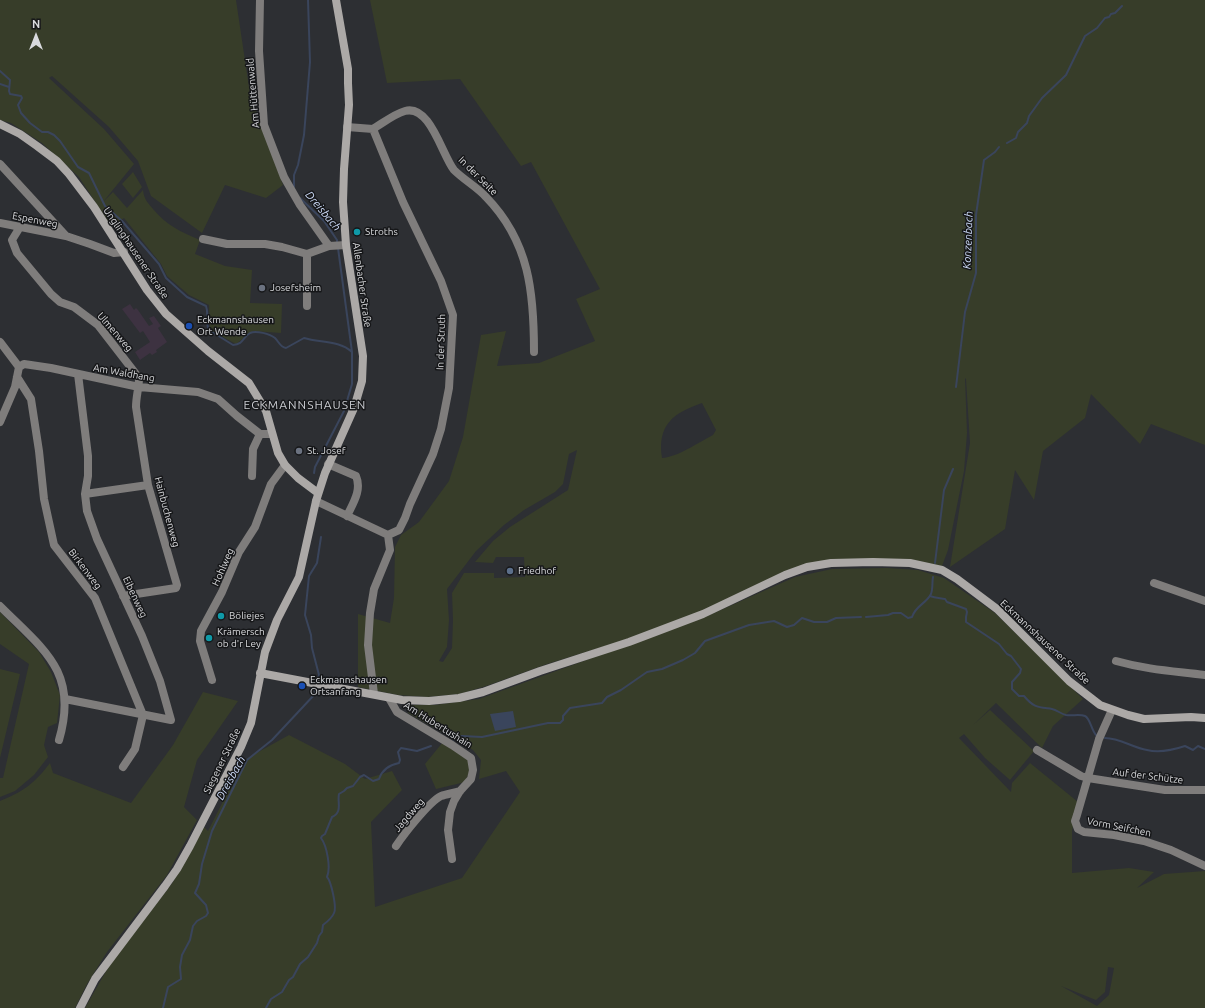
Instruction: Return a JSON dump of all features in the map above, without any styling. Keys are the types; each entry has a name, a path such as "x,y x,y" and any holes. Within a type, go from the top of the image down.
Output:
{"main road":[{"name":"Allenbacher Straße","path":"317,497 328,464 354,408 362,381 363,356 338,246 344,202 348,69 336,0"},
{"name":"Unglinghausener Straße","path":"0,124 20,134 37,146 69,174 94,207 147,290 166,314 208,351 249,383 266,411 278,453 285,465 317,497"},
{"name":"Siegener Straße","path":"80,1008 95,979 165,886 190,846 241,747 251,724 265,652 277,620 299,577 317,497"},
{"name":"Eckmannshausener Straße","path":"260,672 402,700 429,701 459,698 483,692 540,671 629,642 703,614 785,574 807,567 830,564 873,562 910,563 942,570 952,576 996,609 1069,681 1100,705 1144,719 1191,717 1205,718"}],"street":[{"name":"Am Hüttenwald","path":"260,0 259,51 264,125 284,177 300,205 338,246"},
{"name":"In der Seite","path":"373,129 406,111 415,111 421,115 430,123 444,154 453,168 486,197 502,216 511,230 527,268 534,315 534,352"},
{"path":"347,127 373,129"},
{"name":"In der Struth","path":"373,129 403,202 442,281 453,315 449,388 441,429 433,454 399,530 388,535"},
{"path":"0,164 66,236"},
{"name":"Espenweg","path":"0,224 66,236 114,253 124,252"},
{"name":"Ulmenweg","path":"20,227 12,240 17,253 51,294 60,302 74,307 98,325 139,378 139,387"},
{"path":"203,239 227,244 265,244 307,254 338,246"},
{"path":"307,254 307,306"},
{"path":"0,342 19,367 15,387 0,422"},
{"name":"Am Waldhang","path":"19,367 24,364 51,368 139,387 198,392 218,399 260,434"},
{"name":"Eibenweg","path":"66,699 171,720 160,681 148,649 97,538 87,511 85,494 88,476 88,456 78,374"},
{"name":"Birkenweg","path":"17,377 31,399 39,451 44,499 54,545 95,598 143,715"},
{"name":"Hainbuchenweg","path":"123,596 176,588 177,585 148,484 136,407 136,396 139,387"},
{"path":"252,476 253,449 260,434 272,434"},
{"path":"328,464 356,476 358,481 358,490 347,516"},
{"name":"Hohlweg","path":"212,680 200,641 201,631 222,592 239,552 255,527 271,484 285,465"},
{"path":"85,494 148,484"},
{"path":"317,497 347,516 388,535 390,550 374,589 370,613 368,645 374,694"},
{"path":"1154,582 1205,601"},
{"path":"0,606 40,644 54,664 61,678 66,699 62,731 59,740"},
{"path":"1116,661 1136,667 1205,675"},
{"name":"Am Hubertushain","path":"389,698 397,712 471,758 473,770 471,779 460,791 454,802 449,822 448,830 452,859"},
{"path":"1088,778 1099,740 1112,710"},
{"path":"123,768 135,749 143,715"},
{"name":"Auf der Schütze","path":"1037,750 1081,776 1088,778 1165,790 1205,790"},
{"name":"Vorm Seifchen","path":"1088,778 1075,820 1078,829 1084,832 1114,835 1144,841 1171,850 1205,866"},
{"name":"Jagdweg","path":"396,846 434,801 441,796 460,791"}],"shaded area":[{"path":"130,304 134,310 136,308 138,310 149,326 153,324 149,318 154,316 161,326 158,328 167,342 156,350 157,352 152,355 150,353 140,360 135,352 150,342 143,331 140,333 122,309"}],"green space":[{"path":"0,0 236,0 250,94 283,185 266,198 225,185 202,233 151,196 138,161 109,127 52,76 49,78 104,129 134,164 103,202 113,192 127,208 143,190 147,202 158,215 180,231 200,240 195,254 225,266 252,270 250,303 282,304 281,333 253,331 236,344 210,330 209,305 189,295 167,276 161,264 124,218 111,226 79,177 42,143 11,123 0,120"},
{"path":"370,0 1205,0 1205,445 1151,424 1140,444 1091,394 1085,418 1043,451 1034,500 1015,470 1005,529 950,567 970,443 965,378 967,433 964,471 948,550 942,566 909,559 807,565 701,612 628,639 547,664 460,694 427,697 398,695 358,687 358,614 390,623 394,598 395,547 401,535 419,522 449,481 463,437 481,335 506,331 497,366 539,363 595,341 576,299 600,289 531,162 521,166 460,79 387,83","holes":["702,403 716,430 713,435 675,455 662,458 662,437 669,422 683,411","577,450 568,490 510,527 493,541 475,562 493,563 496,557 524,557 525,577 494,578 494,573 464,573 452,593 452,648 443,662 439,661 447,647 449,620 447,589 476,551 504,525 524,510 555,492 563,484 569,454"]},
{"path":"133,172 142,187 133,198 122,184"},
{"path":"887,568 918,570 944,578 995,613 1083,699 1053,726 1042,748 996,703 973,725 990,710 1034,751 1010,780 985,758 964,734 959,738 1011,792 1012,783 1030,763 1078,802 1072,831 1072,873 1129,868 1154,872 1137,888 1164,874 1205,871 1205,1008 85,1008 109,966 173,882 204,827 208,831 244,760 289,735 345,764 365,779 392,771 402,790 371,822 375,907 462,878 520,792 506,771 479,779 481,760 473,750 408,713 407,705 435,705 479,699 705,617 795,577 832,569","holes":["1108,967 1114,968 1109,995 1097,1006 1061,986 1096,1000 1105,992"]},
{"path":"0,612 39,652 51,672 60,695 57,723 48,727 44,745 48,757 34,775 15,791 0,797 0,778 3,778 29,664 0,644"},
{"path":"0,669 20,674 0,758"},
{"path":"203,692 238,701 197,760 184,807 197,820 167,875 107,952 87,984 75,1008 0,1008 0,801 28,786 50,763 53,773 131,803 173,745"},
{"path":"443,742 469,759 471,768 465,782 436,789 425,764"}],"water":[{"path":"513,711 516,727 495,731 490,714"}],"waterway":[{"name":"Dreisbach","path":"294,187 294,175 298,165 304,135 310,62 308,0"},
{"name":"Konzenbach","path":"1007,143 1016,138 1018,132 1027,123 1029,116 1042,98 1066,75 1085,36 1097,28 1105,18 1115,13 1122,6"},
{"path":"0,71 10,80 10,94 21,96 22,98 18,105 21,113 30,123 42,132 48,132 54,135 78,167 89,173 105,206 122,221 159,264 166,278 187,297 206,306 207,324 209,330 233,345 241,342 250,333 256,332 275,338 286,348 304,338 341,345 352,352"},
{"path":"0,84 9,87"},
{"name":"Konzenbach","path":"956,387 965,312 976,273 976,215 984,160 999,147"},
{"name":"Dreisbach","path":"300,198 324,221 337,240 337,243"},
{"name":"Dreisbach","path":"314,473 315,467 344,411 352,384 352,352 338,248"},
{"name":"Konzenbach","path":"935,563 944,490 953,469"},
{"name":"Dreisbach","path":"317,681 319,675 312,648 311,635 305,615 309,576 317,563 321,537"},
{"path":"866,617 888,615 893,613 901,613 908,618 912,617 916,610 931,594 933,577"},
{"path":"930,596 945,599 947,602 966,609 966,622 999,644 1007,654 1011,656 1021,669 1020,673 1012,682 1012,689 1019,696 1024,696 1036,706 1054,710 1066,715 1081,715 1087,717 1096,735"},
{"path":"454,740 462,736 482,737 548,723 560,723 563,720 563,716 570,708 602,703 607,697 621,690 647,672 662,669 695,653 705,641 749,625 774,621 787,627 794,625 802,618 814,622 827,622 836,618 861,617"},
{"name":"Dreisbach","path":"163,1008 168,987 181,979 180,967 182,955 190,940 193,926 208,913 206,905 195,893 199,884 202,864 212,831 247,760 272,740 315,694 316,685"},
{"path":"1105,738 1111,738 1152,751 1166,751 1185,746 1193,750 1198,746 1205,749"},
{"path":"266,1008 271,999 282,992 300,964 308,957 317,943 322,932 323,925 334,913 335,905 333,894 329,879 327,877 329,868 328,857 321,838 325,834 332,817 339,810 339,794 347,788 353,786 360,777 364,775 373,781 379,779 386,768 399,763 400,760 398,752 401,748 417,751 431,746"}],"place":[{"name":"Stroths","path":"357,232"},
{"name":"Josefsheim","path":"262,288"},
{"name":"Eckmannshausen Ort Wende","path":"189,326"},
{"name":"St. Josef","path":"299,451"},
{"name":"Friedhof","path":"510,571"},
{"name":"Böliejes","path":"221,616"},
{"name":"Krämersch ob d'r Ley","path":"209,638"},
{"name":"Eckmannshausen Ortsanfang","path":"302,686"}],"district":[{"name":"ECKMANNSHAUSEN","path":"305,405"}]}
